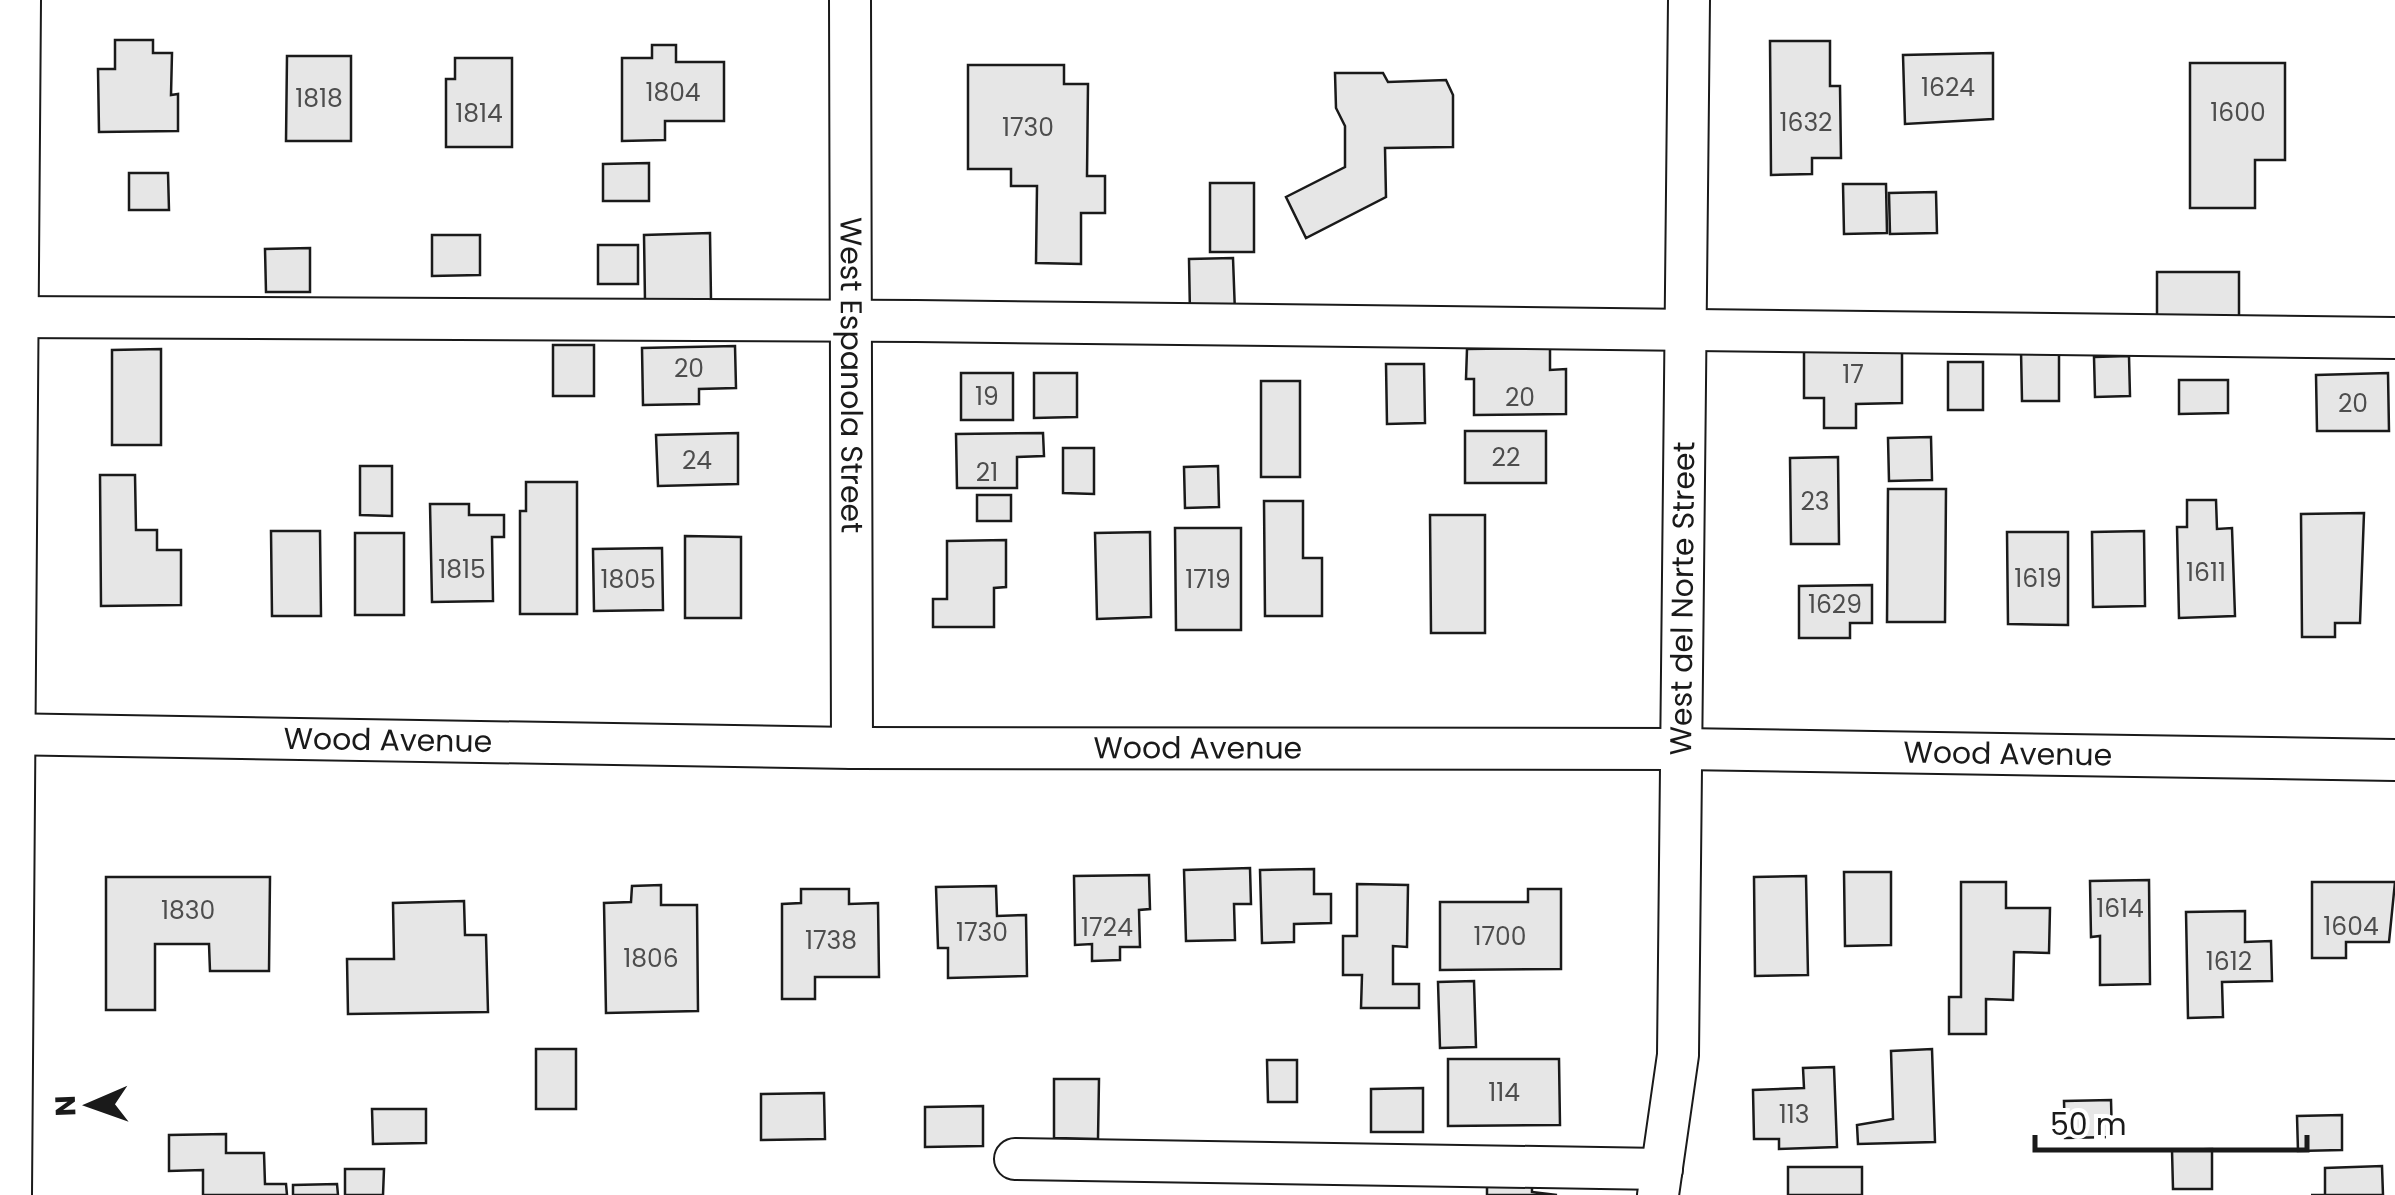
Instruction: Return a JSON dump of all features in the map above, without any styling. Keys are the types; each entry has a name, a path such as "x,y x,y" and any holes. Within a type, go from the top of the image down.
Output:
{"street":[{"path":"11,1195 8,317 20,0"},
{"name":"West Espanola Street","path":"850,0 852,748"},
{"name":"West del Norte Street","path":"1660,1182 1678,1055 1688,0"},
{"path":"8,317 853,321 2395,338"},
{"name":"Wood Avenue","path":"7,734 852,748 1681,749 2395,760"},
{"path":"1015,1159 1660,1182"}],"building":[{"path":"115,40 153,40 153,53 172,53 171,95 178,94 178,131 99,132 98,69 115,69"},
{"path":"1770,41 1830,41 1830,86 1840,86 1841,158 1812,158 1812,174 1771,175"},
{"path":"652,45 676,45 676,62 724,62 724,121 665,121 665,140 622,141 622,58 652,58"},
{"path":"1993,53 1993,119 1905,124 1903,55"},
{"path":"287,56 351,56 351,141 286,141"},
{"path":"455,58 512,58 512,147 446,147 446,79 455,79"},
{"path":"2190,63 2285,63 2285,160 2255,160 2255,208 2190,208"},
{"path":"968,65 1064,65 1064,84 1088,84 1087,176 1105,176 1105,213 1081,213 1081,264 1036,263 1037,186 1011,186 1011,169 968,169"},
{"path":"1335,73 1383,73 1388,82 1446,80 1453,95 1453,147 1385,148 1386,197 1306,238 1286,197 1345,167 1345,126 1336,108"},
{"path":"649,163 649,201 603,201 603,164"},
{"path":"129,173 168,173 169,210 129,210"},
{"path":"1210,183 1254,183 1254,252 1210,252"},
{"path":"1843,184 1886,184 1887,233 1844,234"},
{"path":"1936,192 1937,233 1890,234 1889,193"},
{"path":"710,233 711,300 645,301 644,235"},
{"path":"432,235 480,235 480,275 432,276"},
{"path":"598,245 638,245 638,284 598,284"},
{"path":"310,248 310,292 266,292 265,249"},
{"path":"1233,258 1235,313 1190,314 1189,259"},
{"path":"2157,272 2239,272 2239,324 2157,324"},
{"path":"553,345 594,345 594,396 553,396"},
{"path":"735,346 736,388 699,389 699,404 643,405 642,348"},
{"path":"1550,348 1550,370 1566,369 1566,414 1474,415 1474,379 1466,379 1467,349"},
{"path":"161,349 161,445 112,445 112,350"},
{"path":"1902,349 1902,403 1856,404 1856,428 1824,428 1824,398 1804,398 1804,350"},
{"path":"2059,349 2059,401 2022,401 2021,350"},
{"path":"2129,356 2130,396 2095,397 2094,357"},
{"path":"1948,362 1983,362 1983,410 1948,410"},
{"path":"1386,364 1424,364 1425,423 1387,424"},
{"path":"961,373 1013,373 1013,420 961,420"},
{"path":"1034,373 1077,373 1077,417 1034,418"},
{"path":"2388,373 2389,431 2317,431 2316,375"},
{"path":"2179,380 2228,380 2228,413 2179,414"},
{"path":"1261,381 1300,381 1300,477 1261,477"},
{"path":"1465,431 1546,431 1546,483 1465,483"},
{"path":"738,433 738,484 658,486 656,435"},
{"path":"1043,433 1044,456 1017,457 1017,488 957,488 956,434"},
{"path":"1931,437 1932,480 1889,481 1888,438"},
{"path":"1063,448 1094,448 1094,494 1063,493"},
{"path":"1838,457 1839,544 1791,544 1790,458"},
{"path":"360,466 392,466 392,516 360,515"},
{"path":"1218,466 1219,507 1185,508 1184,467"},
{"path":"100,475 135,475 136,530 157,530 157,550 181,550 181,605 101,606"},
{"path":"526,482 577,482 577,614 520,614 520,511 526,511"},
{"path":"1888,489 1946,489 1945,622 1887,622"},
{"path":"977,495 1011,495 1011,521 977,521"},
{"path":"2187,500 2216,500 2217,529 2232,528 2235,616 2179,618 2177,527 2187,527"},
{"path":"1264,501 1303,501 1303,558 1322,558 1322,616 1265,616"},
{"path":"430,504 469,504 469,515 504,515 504,537 492,537 493,601 432,602"},
{"path":"2364,513 2360,623 2335,623 2335,637 2302,637 2301,514"},
{"path":"1430,515 1485,515 1485,633 1431,633"},
{"path":"1175,528 1241,528 1241,630 1176,630"},
{"path":"271,531 320,531 321,616 272,616"},
{"path":"2144,531 2145,606 2093,607 2092,532"},
{"path":"1150,532 1151,617 1097,619 1095,533"},
{"path":"2007,532 2068,532 2068,625 2008,624"},
{"path":"355,533 404,533 404,615 355,615"},
{"path":"685,536 741,537 741,618 685,618"},
{"path":"1006,540 1006,587 994,588 994,627 933,627 933,599 947,599 947,541"},
{"path":"662,548 663,610 594,611 593,549"},
{"path":"1872,585 1872,623 1850,623 1850,638 1799,638 1799,586"},
{"path":"1250,868 1251,904 1234,904 1235,940 1186,941 1184,870"},
{"path":"1314,869 1314,894 1331,894 1331,923 1294,924 1294,942 1262,943 1260,870"},
{"path":"1844,872 1891,872 1891,945 1845,946"},
{"path":"1149,875 1150,909 1139,910 1140,947 1120,947 1120,960 1092,961 1092,944 1075,945 1074,876"},
{"path":"1806,876 1808,975 1755,976 1754,877"},
{"path":"106,877 270,877 269,971 210,971 209,944 155,944 155,1010 106,1010"},
{"path":"2149,880 2150,984 2100,985 2100,936 2091,937 2090,881"},
{"path":"1961,882 2006,882 2006,908 2050,908 2049,953 2014,952 2013,1000 1986,999 1986,1034 1949,1034 1949,997 1961,997"},
{"path":"2312,882 2395,882 2389,942 2346,942 2346,958 2312,958"},
{"path":"1357,884 1408,885 1407,947 1393,946 1393,984 1419,984 1419,1008 1361,1008 1362,975 1343,975 1343,936 1357,936"},
{"path":"661,885 661,905 697,905 698,1011 606,1013 604,903 631,902 632,886"},
{"path":"996,886 997,916 1026,915 1027,976 948,978 948,948 938,948 936,887"},
{"path":"801,889 849,889 849,904 878,903 879,977 815,977 815,999 782,999 782,904 801,903"},
{"path":"1528,889 1561,889 1561,969 1440,970 1440,902 1528,902"},
{"path":"464,901 465,935 486,935 488,1012 348,1014 347,959 394,959 393,903"},
{"path":"2245,911 2245,942 2271,941 2272,981 2222,982 2223,1017 2188,1018 2186,912"},
{"path":"1474,981 1476,1047 1440,1048 1438,982"},
{"path":"536,1049 576,1049 576,1109 536,1109"},
{"path":"1932,1049 1935,1142 1858,1144 1857,1125 1893,1119 1891,1051"},
{"path":"1448,1059 1559,1059 1560,1125 1448,1126"},
{"path":"1267,1060 1297,1060 1297,1102 1268,1102"},
{"path":"1834,1067 1837,1147 1779,1149 1779,1139 1754,1139 1753,1090 1804,1088 1803,1068"},
{"path":"1054,1079 1099,1079 1098,1139 1054,1138"},
{"path":"1423,1088 1423,1132 1371,1132 1371,1089"},
{"path":"824,1093 825,1139 761,1140 761,1094"},
{"path":"2111,1100 2112,1137 2065,1138 2064,1101"},
{"path":"983,1106 983,1146 925,1147 925,1107"},
{"path":"372,1109 426,1109 426,1143 373,1144"},
{"path":"2342,1115 2342,1150 2298,1151 2297,1116"},
{"path":"226,1134 226,1153 264,1153 265,1184 286,1184 287,1195 203,1195 203,1170 169,1171 169,1135"},
{"path":"2212,1149 2212,1189 2173,1189 2172,1150"},
{"path":"2382,1166 2383,1195 2325,1195 2325,1168"},
{"path":"1788,1167 1862,1167 1862,1195 1788,1195"},
{"path":"345,1169 384,1169 383,1195 345,1195"},
{"path":"1487,1171 1532,1171 1532,1192 1557,1195 1487,1195"},
{"path":"337,1184 338,1195 293,1195 293,1185"}]}
